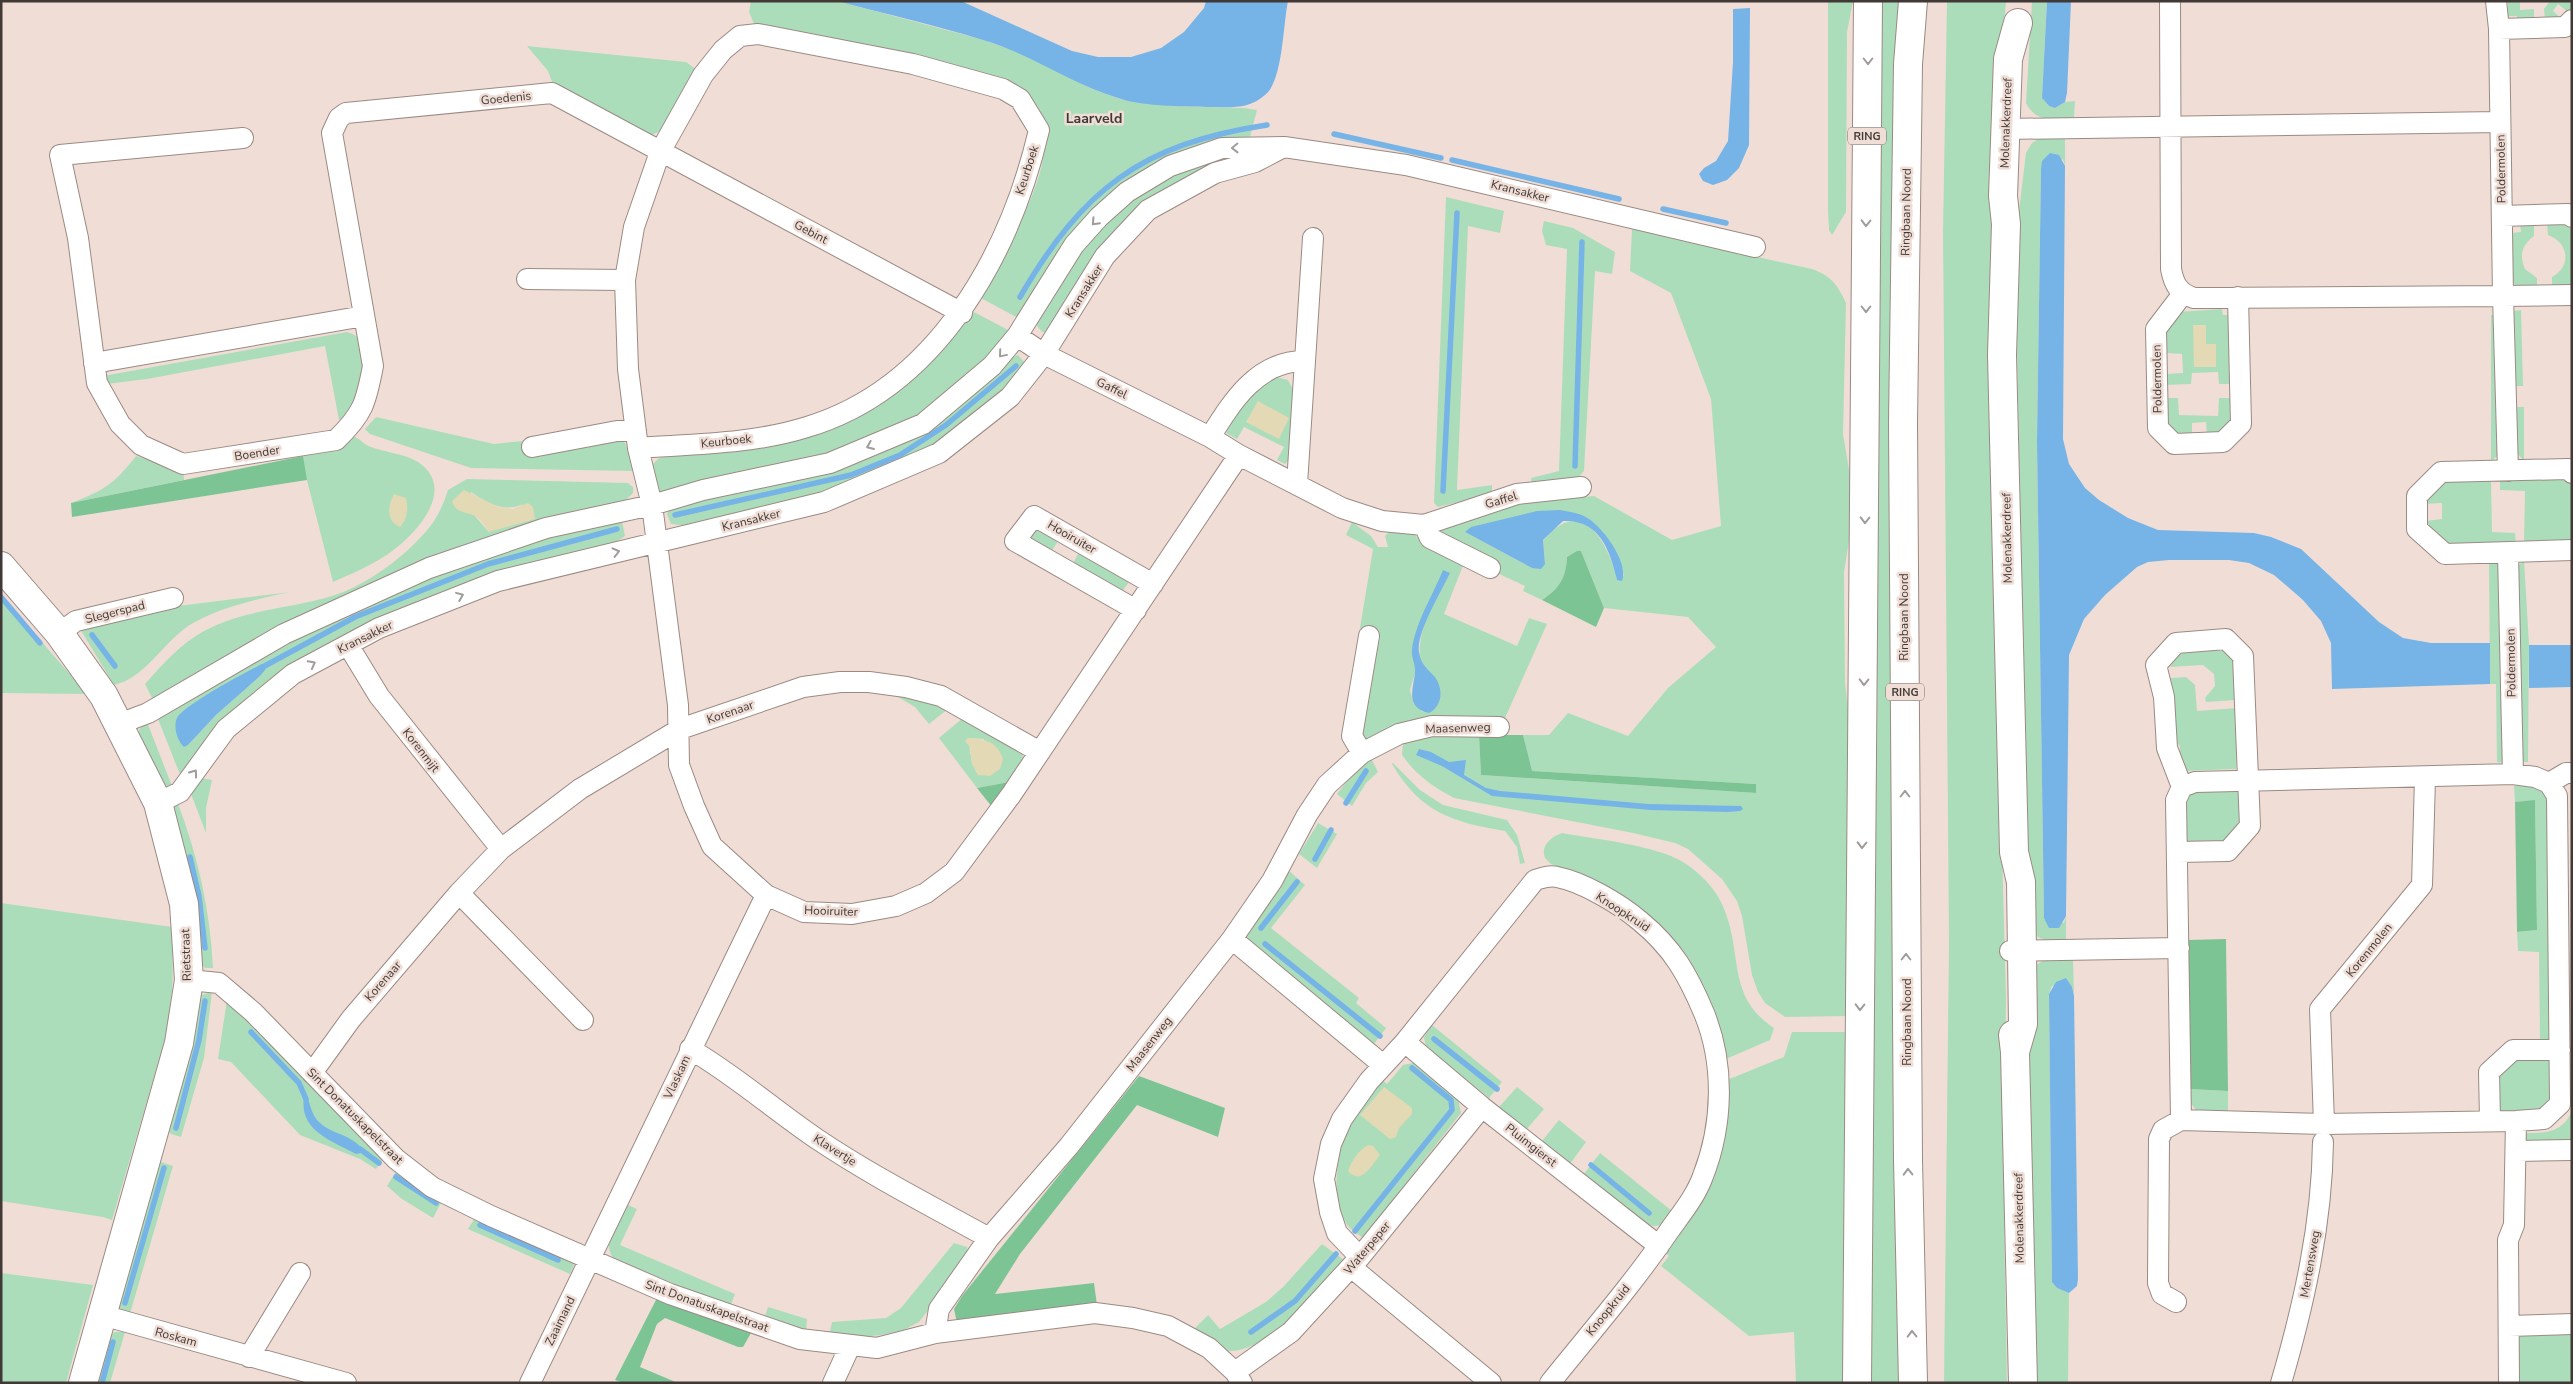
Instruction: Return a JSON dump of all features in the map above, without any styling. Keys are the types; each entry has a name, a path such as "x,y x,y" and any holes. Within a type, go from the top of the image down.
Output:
{"main road":[{"name":"RING","path":"1857,1383 1868,1"},
{"name":"Ringbaan Noord","path":"1913,1 1908,64 1903,423 1908,1160 1913,1383"},
{"name":"Molenakkerdreef","path":"2019,12 2008,59 2012,129 2003,196 2006,224 2002,355 2014,852 2008,882 2016,951 2011,1020 2015,1052 2023,1383"},
{"name":"Rietstraat","path":"1,566 59,633 104,696 158,803 184,904 189,980 179,1043 83,1383"}],"street":[{"path":"2170,1 2171,269 2174,282 2182,295 2194,298 2572,295"},
{"name":"Poldermolen","path":"2496,1 2499,29 2508,471"},
{"path":"2499,29 2565,27 2572,20"},
{"name":"Keurboek","path":"532,447 617,431 637,439 736,442 808,427 862,404 904,373 962,313 990,266 1030,170 1039,130 1020,99 1003,88 913,64 758,34 740,36 722,50 703,75 660,152 634,227 625,280 628,369 637,439 652,505 657,542"},
{"name":"Goedenis","path":"339,118 346,113 552,93 660,152"},
{"name":"Boender","path":"243,138 60,155 78,238 97,383 120,424 141,445 183,464 336,440 352,424 366,404 372,366 332,133 339,118"},
{"name":"Poldermolen","path":"2012,129 2500,122"},
{"name":"Kransakker","path":"158,803 180,792 226,729 292,674 379,628 498,581 824,502 939,453 1010,397 1044,354 1105,256 1148,210 1215,173 1255,162 1284,147"},
{"name":"Kransakker","path":"119,724 148,713 284,634 429,568 546,528 652,505 703,490 830,463 923,424 992,366 1018,336 1074,245 1099,217 1127,192 1170,166 1222,148 1284,147 1435,171 1755,247"},
{"name":"Gebint","path":"660,152 962,313"},
{"name":"Poldermolen","path":"2502,216 2568,214 2572,217"},
{"path":"1297,484 1313,238"},
{"path":"527,279 625,280"},
{"name":"Poldermolen","path":"2182,295 2156,329 2158,428 2174,444 2223,442 2241,424 2238,297"},
{"path":"94,363 364,316"},
{"name":"Gaffel","path":"1018,336 1044,354 1210,437 1239,455 1342,508 1382,521 1424,525 1516,494 1581,486"},
{"path":"1210,437 1236,396 1248,385 1276,366 1290,361 1304,361"},
{"name":"Hooiruiter","path":"657,542 680,729 679,765 712,846 766,895 804,912 852,914 896,906 926,893 954,872 1040,752 1239,455"},
{"path":"2572,473 2568,469 2441,472 2417,496 2417,529 2446,554 2572,550"},
{"name":"Hooiruiter","path":"1136,610 1015,541 1034,516 1153,584"},
{"path":"1424,525 1430,538 1490,568"},
{"name":"Poldermolen","path":"2508,553 2513,774"},
{"name":"Slegerspad","path":"59,633 76,621 173,598"},
{"path":"1362,753 1352,736 1369,636"},
{"path":"2178,852 2228,851 2250,826 2246,780 2243,656 2226,639 2176,643 2156,665 2164,696 2167,748 2182,787"},
{"name":"Korenmijt","path":"348,645 379,696 501,850"},
{"name":"Korenaar","path":"312,1073 351,1019 459,893 501,850 580,789 680,729 803,687 840,682 869,682 906,687 941,696 1040,752"},
{"name":"Maasenweg","path":"935,1333 939,1309 989,1238 1068,1146 1232,939 1272,881 1308,815 1327,786 1362,753 1399,734 1432,726 1499,727"},
{"path":"2549,783 2566,773 2572,773"},
{"path":"2176,1302 2162,1294 2158,1283 2159,1139 2163,1130 2181,1120 2324,1133 2490,1120 2544,1119 2560,1104 2566,1070 2560,1050 2565,853 2556,796 2549,783 2513,774 2425,778 2195,782 2182,787 2176,800 2181,1120"},
{"name":"Korenmolen","path":"2324,1133 2320,1009 2422,885 2425,778"},
{"name":"Knoopkruid","path":"1491,1383 1355,1262 1337,1234 1330,1212 1324,1178 1331,1144 1347,1109 1405,1042 1535,880 1556,876 1582,886 1636,917 1657,935 1680,962 1711,1031 1718,1072 1718,1104 1714,1140 1703,1177 1659,1246 1550,1383"},
{"path":"459,893 583,1020"},
{"name":"Vlaskam","path":"590,1260 690,1049 766,895"},
{"path":"1232,939 1384,1065"},
{"path":"2016,951 2179,948"},
{"name":"Sint Donatuskapelstraat","path":"189,980 219,983 229,991 253,1012 396,1159 432,1187 491,1216 670,1294 800,1339 877,1348 935,1333 1095,1313 1168,1326 1209,1348 1238,1377"},
{"name":"Pluimgierst","path":"1405,1042 1482,1107 1659,1246"},
{"name":"Klavertje","path":"690,1049 723,1069 769,1105 826,1145 873,1174 989,1238"},
{"path":"2490,1120 2489,1072 2513,1050 2560,1050"},
{"name":"Waterpeper","path":"1238,1377 1291,1332 1355,1262 1482,1107"},
{"path":"2509,1383 2508,1240 2514,1225 2517,1152 2516,1121"},
{"name":"Mertensweg","path":"2282,1383 2312,1259 2322,1186 2324,1133"},
{"path":"2517,1152 2572,1150"},
{"name":"Zaaimand","path":"530,1383 590,1260"},
{"path":"249,1357 300,1273"},
{"name":"Roskam","path":"102,1315 346,1383"},
{"path":"2509,1326 2572,1324"},
{"path":"833,1383 850,1346"}],"green space":[{"path":"751,1 837,1 984,40 1033,58 1090,88 1120,99 1179,106 1257,110 1250,137 1219,143 1162,161 1020,319 979,297 1009,245 1029,204 1042,165 1044,142 1029,100 755,26 749,12"},
{"path":"1828,1 1853,1 1847,32 1846,212 1832,235 1829,230 1828,211"},
{"path":"1878,1 1901,1 1904,1383 1869,1383"},
{"path":"1947,1 2006,1 2000,76 2001,815 2006,996 2004,1216 2007,1383 1944,1383 1949,942 1943,232"},
{"path":"2032,1 2047,1 2042,98 2049,106 2055,108 2065,102 2075,101 2074,118 2052,119 2040,117 2030,110 2026,103"},
{"path":"2508,1 2520,1 2520,10 2534,9 2534,21 2517,21 2517,16 2508,16"},
{"path":"2550,1 2572,1 2572,11 2569,13 2558,4 2553,11 2563,20 2545,20 2544,9"},
{"path":"527,46 686,62 697,70 659,132 648,136 554,87 548,71"},
{"path":"2040,138 2065,138 2065,166 2063,159 2041,169 2037,442 2044,918 2064,923 2066,916 2066,939 2053,940 2038,937 2034,934 2028,922 2015,244 2026,153 2032,143"},
{"path":"1252,151 1158,196 1050,333 1042,332 1037,326 1038,319 1083,244 1114,211 1193,163"},
{"path":"1446,197 1504,211 1500,233 1468,226 1457,490 1492,485 1492,494 1438,507 1434,503"},
{"path":"1544,221 1573,228 1615,252 1612,274 1595,271 1584,471 1577,479 1532,486 1531,478 1559,471 1567,249 1546,245 1542,231"},
{"path":"2520,223 2534,223 2534,236 2524,247 2522,259 2525,269 2537,278 2537,290 2517,289 2511,277 2511,233 2521,232"},
{"path":"2547,223 2564,223 2572,230 2572,283 2567,288 2552,288 2552,277 2563,267 2565,255 2560,243 2548,235"},
{"path":"1632,229 1812,269 1833,282 1846,303 1843,434 1853,493 1853,516 1844,572 1845,683 1852,744 1849,1016 1785,1017 1765,1003 1758,992 1752,975 1742,916 1737,901 1722,879 1688,849 1675,843 1633,833 1454,798 1425,780 1402,755 1403,743 1432,731 1479,735 1481,775 1756,793 1756,784 1531,771 1523,735 1549,735 1568,713 1628,736 1668,688 1716,647 1688,617 1604,608 1581,551 1567,557 1563,577 1553,592 1542,600 1523,591 1525,586 1497,573 1500,563 1435,534 1434,527 1522,503 1594,496 1672,540 1721,526 1711,399 1671,293 1630,271","holes":["1587,518 1610,544 1618,558 1624,575 1617,580 1613,565 1600,538 1591,528 1581,522 1569,521 1557,527 1543,541 1545,564 1532,568 1465,532"]},
{"path":"2222,309 2223,315 2232,315 2231,384 2219,384 2218,372 2192,373 2191,384 2165,385 2165,374 2183,373 2182,354 2165,353 2165,331 2177,312"},
{"path":"970,310 1012,332 994,355 908,424 792,466 663,493 658,492 651,466 659,458 823,429"},
{"path":"2521,310 2523,386 2516,386 2514,311"},
{"path":"2491,315 2499,315 2500,454 2491,461"},
{"path":"347,332 358,337 362,343 364,376 362,389 354,405 339,420 325,346 147,379 107,384 103,376"},
{"path":"1018,355 1027,365 1024,373 957,435 867,480 805,498 689,526 671,524 667,514 670,509 689,500 866,459 1010,358"},
{"path":"1276,377 1288,380 1294,391 1290,459 1285,464 1277,460 1284,447 1244,427 1237,439 1226,433 1246,401"},
{"path":"2164,398 2178,398 2179,415 2218,416 2219,398 2233,398 2233,425 2223,435 2207,435 2206,422 2192,423 2192,436 2177,436 2165,426"},
{"path":"2516,407 2524,407 2524,461 2516,452"},
{"path":"376,417 494,444 522,441 525,454 620,440 625,443 635,468 633,471 471,468 370,434 365,429"},
{"path":"352,436 369,446 418,462 430,473 434,486 433,500 418,526 396,548 372,564 333,582 301,457 330,447"},
{"path":"136,456 183,469 184,480 71,503 101,490 115,480"},
{"path":"303,456 307,480 72,517 71,503"},
{"path":"2567,477 2572,481 2572,541 2524,544 2525,491 2500,490 2500,478"},
{"path":"467,479 628,483 633,487 633,493 624,502 463,547 366,585 258,639 153,700 145,684 172,655 195,636 235,618 319,600 365,582 392,563 423,535 437,516 448,490","holes":["471,492 503,507 516,507 523,504 489,532 474,515"]},
{"path":"2445,479 2491,479 2492,532 2515,533 2516,544 2444,546 2425,527 2425,521 2442,519 2442,503 2424,504 2424,500"},
{"path":"622,521 625,536 616,542 514,571 404,609 351,632 301,659 257,690 220,725 183,778 156,714 352,608 512,545","holes":["262,664 259,677 216,715 188,745 178,718 190,706"]},
{"path":"1352,522 1371,536 1378,547 1388,547 1385,536 1390,531 1412,532 1422,542 1464,563 1444,614 1517,646 1529,618 1547,624 1505,718 1457,719 1368,745 1357,729 1378,632 1360,628 1373,549 1346,535","holes":["1445,570 1427,617 1420,643 1422,664 1435,678 1423,712 1414,704 1410,690 1416,670 1412,651 1416,633"]},
{"path":"1034,527 1055,536 1058,541 1051,552 1028,543"},
{"path":"1577,551 1581,551 1604,608 1596,627 1542,600 1553,592 1563,577 1567,557"},
{"path":"1084,552 1127,577 1129,582 1121,593 1072,565 1078,554"},
{"path":"2524,560 2529,645 2528,762 2521,762 2518,566"},
{"path":"2489,561 2496,561 2501,567 2504,763 2497,762 2496,684 2490,684"},
{"path":"290,592 238,605 199,620 179,633 135,675 114,685 80,629 178,606"},
{"path":"1,595 87,694 1,693"},
{"path":"2227,650 2235,658 2236,700 2206,702 2205,698 2215,686 2214,674 2203,665 2170,667 2180,653"},
{"path":"2186,677 2195,685 2197,711 2237,708 2236,769 2183,771 2180,765 2180,746 2172,738 2171,678"},
{"path":"888,691 911,694 948,709 929,724 915,707"},
{"path":"964,717 1022,753 1023,759 1009,782 977,788 939,738","holes":["968,738 984,739 978,775 972,763"]},
{"path":"147,722 172,786 164,788 137,737 140,728"},
{"path":"1479,735 1523,735 1532,771 1756,784 1756,793 1481,775"},
{"path":"1371,758 1378,772 1366,783 1352,806 1337,794 1358,767"},
{"path":"1393,763 1420,790 1443,805 1507,820 1517,835 1525,863 1520,864 1517,847 1505,831 1469,824 1440,812 1414,794 1403,781"},
{"path":"201,778 212,780 206,808 206,833 191,794"},
{"path":"1009,782 992,807 977,788"},
{"path":"2533,785 2542,788 2547,796 2549,1040 2540,1040 2539,952 2518,951 2517,932 2537,930 2535,801 2515,802 2514,786"},
{"path":"2239,788 2242,827 2223,843 2187,843 2187,810 2191,794 2206,789"},
{"path":"2535,800 2537,930 2517,932 2515,802"},
{"path":"177,801 202,883 209,925 213,968 205,968 200,963 170,811"},
{"path":"1318,823 1337,834 1317,868 1299,854"},
{"path":"1562,833 1624,843 1657,851 1683,862 1697,872 1714,891 1723,906 1731,930 1743,990 1749,1004 1759,1016 1774,1028 1770,1040 1726,1059 1707,997 1593,880 1551,864 1545,858 1545,846 1554,837"},
{"path":"1288,870 1305,885 1271,928 1359,998 1356,1003 1386,1028 1374,1044 1250,943 1246,933"},
{"path":"1,903 172,927 172,993 167,1033 112,1220 1,1201"},
{"path":"2226,939 2228,1091 2190,1089 2187,940"},
{"path":"2073,957 2074,996 2072,987 2052,986 2049,994 2052,1282 2057,1288 2069,1293 2068,1383 2032,1383 2025,1072 2033,967 2046,959"},
{"path":"212,992 204,1058 181,1137 171,1134 166,1127 197,996"},
{"path":"227,1000 384,1158 376,1169 360,1159 300,1135 231,1062 218,1059"},
{"path":"1432,1025 1502,1082 1489,1098 1426,1047 1424,1037"},
{"path":"1792,1032 1849,1032 1850,1383 1796,1383 1794,1332 1749,1336 1661,1266 1669,1256 1665,1252 1679,1233 1727,1080 1784,1057"},
{"path":"2513,1056 2551,1057 2551,1098 2547,1107 2538,1111 2496,1111 2495,1074"},
{"path":"1418,1062 1457,1094 1461,1113 1363,1238 1347,1225 1340,1212 1337,1198 1336,1183 1344,1137 1356,1108 1380,1078 1387,1084 1403,1065"},
{"path":"1139,1076 1225,1108 1218,1137 1137,1105 1020,1254 995,1294 1094,1283 1097,1305 957,1323 954,1309 962,1296"},
{"path":"1517,1087 1544,1109 1527,1129 1499,1107"},
{"path":"2190,1089 2228,1091 2228,1113 2198,1113 2190,1102"},
{"path":"2572,1111 2572,1142 2529,1143 2524,1138 2525,1133 2540,1133 2558,1128"},
{"path":"1559,1120 1586,1142 1570,1164 1542,1141"},
{"path":"1600,1153 1672,1211 1664,1225 1653,1226 1642,1222 1583,1175"},
{"path":"161,1162 173,1166 129,1317 120,1312 117,1305 155,1166"},
{"path":"397,1170 442,1201 433,1218 402,1199 387,1186"},
{"path":"626,1204 637,1209 620,1245 735,1294 730,1307 613,1258 610,1251 609,1237"},
{"path":"476,1216 569,1257 574,1265 570,1274 468,1229"},
{"path":"954,1243 967,1247 969,1257 919,1322 904,1330 881,1335 854,1338 829,1336 832,1322 886,1318 901,1308"},
{"path":"1322,1244 1344,1260 1293,1316 1261,1341 1246,1348 1231,1351 1217,1346 1195,1328 1208,1315 1220,1329 1266,1302 1283,1287"},
{"path":"1,1273 93,1285 66,1383 1,1383"},
{"path":"658,1296 751,1333 743,1347 738,1347 665,1318 657,1324 640,1367 678,1383 624,1383 615,1380"},
{"path":"768,1307 807,1319 806,1331 764,1319"},
{"path":"2572,1331 2572,1383 2518,1383 2517,1337 2524,1332"},
{"path":"115,1332 125,1332 110,1383 91,1383 108,1336"}],"sand":[{"path":"2193,325 2206,325 2206,344 2216,344 2216,367 2194,367"},
{"path":"1258,401 1289,418 1279,439 1246,422"},
{"path":"464,490 498,507 513,509 528,503 533,507 535,519 489,532 483,523 472,514 459,510 454,505 452,501"},
{"path":"394,494 406,498 407,502 406,517 400,527 392,521 389,512"},
{"path":"968,738 985,740 994,745 1003,759 1000,769 990,776 978,775 972,764 970,747 965,741"},
{"path":"1384,1087 1412,1108 1412,1114 1399,1128 1396,1137 1390,1139 1360,1115"},
{"path":"1368,1145 1373,1146 1380,1155 1365,1173 1357,1176 1353,1175 1348,1171 1351,1163 1358,1153"}],"water":[{"path":"837,1 961,1 1072,51 1098,57 1131,57 1161,48 1184,32 1204,8 1206,1 1288,1 1279,65 1271,88 1259,100 1252,103 1238,107 1224,107 1163,105 1128,101 1084,85 1001,46 947,29"},
{"path":"2047,1 2071,1 2067,93 2065,102 2055,108 2049,106 2042,98"},
{"path":"1750,8 1749,145 1739,168 1727,180 1713,185 1703,181 1699,174 1704,168 1716,161 1728,141 1733,62 1733,9"},
{"path":"2050,153 2059,155 2065,166 2063,439 2069,464 2085,488 2099,500 2128,518 2158,530 2254,533 2271,537 2301,549 2379,622 2403,638 2431,643 2490,643 2490,684 2332,689 2331,643 2321,621 2303,600 2274,575 2249,563 2229,560 2169,560 2148,562 2137,567 2105,595 2084,619 2069,655 2066,916 2059,928 2049,928 2044,918 2037,442 2041,169 2042,161"},
{"path":"1560,510 1586,517 1608,538 1622,565 1622,581 1617,580 1607,548 1594,531 1586,525 1563,521 1543,540 1545,564 1541,569 1532,568 1465,532 1471,527 1537,511"},
{"path":"1443,570 1450,573 1435,601 1421,634 1419,644 1421,660 1435,677 1440,687 1439,702 1429,713 1421,711 1413,702 1412,691 1415,670 1412,650 1420,619"},
{"path":"2529,645 2572,645 2572,687 2529,688"},
{"path":"262,664 266,664 265,670 259,677 216,715 184,747 179,741 176,729 177,718 182,712 216,689"},
{"path":"1419,749 1431,752 1449,762 1466,760 1464,775 1486,788 1500,791 1648,804 1741,806 1743,809 1728,812 1651,810 1492,796 1442,766 1416,755"},
{"path":"2066,978 2072,987 2074,996 2078,1279 2077,1286 2069,1293 2057,1288 2052,1282 2049,994 2056,982"},
{"path":"305,1092 317,1120 329,1129 353,1141 365,1152 356,1154 325,1138 310,1124 305,1115 303,1105"}],"waterway":[{"path":"1020,297 1067,227 1093,200 1120,178 1150,159 1184,145 1223,133 1267,125"},
{"path":"1334,134 1441,158"},
{"path":"1452,160 1619,199"},
{"path":"1663,209 1726,223"},
{"path":"1443,491 1457,213"},
{"path":"1575,466 1582,242"},
{"path":"675,515 851,475 900,455 946,425 1016,366"},
{"path":"261,668 355,617 488,564 617,529"},
{"path":"1,597 40,643"},
{"path":"92,635 115,666"},
{"path":"1346,803 1366,771"},
{"path":"1315,859 1331,830"},
{"path":"190,857 199,896 205,948"},
{"path":"1261,928 1297,882"},
{"path":"1265,944 1380,1036"},
{"path":"176,1128 199,1040 205,1001"},
{"path":"251,1032 299,1083 306,1099"},
{"path":"1434,1039 1497,1089"},
{"path":"1355,1231 1452,1110 1451,1100 1412,1068"},
{"path":"360,1149 379,1163"},
{"path":"1591,1165 1649,1213"},
{"path":"125,1303 164,1168"},
{"path":"396,1177 436,1203"},
{"path":"480,1225 558,1260"},
{"path":"1251,1332 1295,1301 1336,1254"},
{"path":"102,1383 113,1342"}],"district":[{"name":"Laarveld","path":"1094,118"}]}
